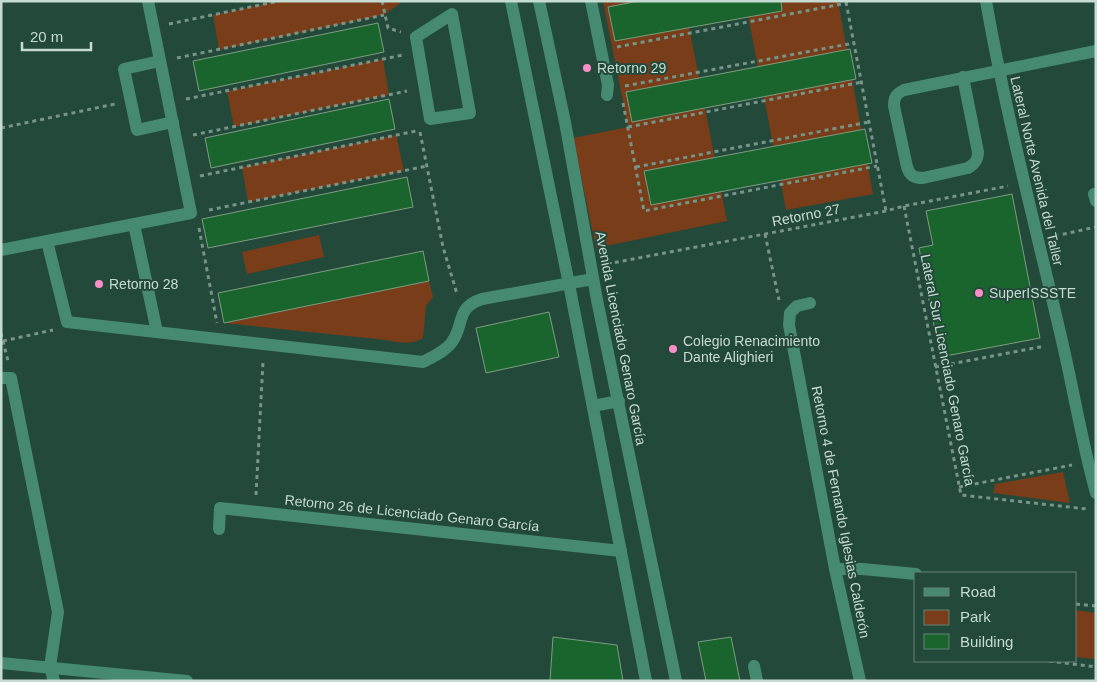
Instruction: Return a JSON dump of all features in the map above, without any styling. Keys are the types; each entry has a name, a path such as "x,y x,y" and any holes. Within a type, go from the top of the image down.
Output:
{"street":[{"path":"1,250 191,213 148,1"},
{"path":"511,1 569,284 646,681"},
{"name":"Avenida Licenciado Genaro García","path":"539,1 565,122 592,273 676,681"},
{"path":"591,1 608,85 607,95"},
{"name":"Lateral Norte Avenida del Taller","path":"986,1 998,71 1062,342 1087,462 1096,493"},
{"path":"452,14 470,113 430,119 416,37 452,14"},
{"path":"963,77 978,159 974,165 968,168 916,178 906,168 894,106 894,99 898,93 963,77 1096,51"},
{"path":"160,62 124,69 137,130 172,122"},
{"path":"134,224 157,332"},
{"path":"47,241 67,322 423,362 439,353 452,342 461,317 466,308 472,303 569,284 592,273"},
{"path":"790,313 798,306 810,303"},
{"name":"Retorno 4 de Fernando Iglesias Calderón","path":"790,313 789,325 835,569 860,681"},
{"path":"6,378 58,612 50,667 54,681"},
{"path":"593,406 618,401"},
{"name":"Retorno 26 de Licenciado Genaro García","path":"219,529 220,508 621,551"},
{"path":"835,569 862,569 914,574"},
{"path":"1,663 186,681"},
{"path":"754,666 756,681"}],"path":[{"path":"154,28 279,1"},
{"path":"382,1 388,28 416,37"},
{"path":"612,48 846,2 886,211"},
{"path":"160,62 384,15"},
{"path":"620,88 854,43"},
{"path":"168,102 418,52"},
{"path":"628,127 862,82"},
{"path":"176,138 425,88"},
{"path":"621,95 644,211 877,166"},
{"path":"1,128 131,101"},
{"path":"636,167 869,122"},
{"path":"184,179 420,130 444,247 458,297 466,308"},
{"path":"191,213 427,166"},
{"name":"Retorno 27","path":"592,273 765,234 1024,182"},
{"name":"Lateral Sur Licenciado Genaro García","path":"904,206 960,495 1096,510"},
{"path":"191,213 196,216 221,338"},
{"path":"1038,240 1096,227"},
{"path":"765,234 780,304 790,313"},
{"path":"4,341 64,328 67,322"},
{"path":"1,333 4,341 6,378"},
{"path":"935,367 1062,342"},
{"path":"255,511 264,344"},
{"path":"959,487 1087,462"},
{"path":"1077,604 1096,606"},
{"path":"1058,662 1096,666"}],"green space":[{"path":"279,1 403,1 384,15 219,50 213,15"},
{"path":"603,1 684,1 727,221 596,248 573,138 628,127"},
{"path":"745,1 838,1 873,194 786,210"},
{"path":"383,59 389,95 234,127 227,91"},
{"path":"396,135 404,171 248,202 242,167"},
{"path":"319,235 324,257 247,274 242,252"},
{"path":"429,281 433,297 426,306 423,338 414,342 401,343 224,323"},
{"path":"1063,472 1070,503 993,493 995,484"},
{"path":"1077,610 1096,613 1096,659 1077,657"}],"building":[{"path":"639,1 781,1 782,11 615,41 608,7"},
{"path":"378,23 384,52 199,91 193,61"},
{"path":"850,49 856,79 632,122 626,92"},
{"path":"389,99 395,129 211,168 205,138"},
{"path":"865,129 872,163 651,205 644,171"},
{"path":"407,177 413,207 208,248 202,219"},
{"name":"SuperISSSTE","path":"1012,194 1040,338 940,357 919,248 933,245 926,211"},
{"path":"423,251 429,281 224,323 218,293"},
{"path":"549,312 559,357 486,373 476,328"},
{"path":"553,637 617,645 623,681 550,681"},
{"path":"731,637 740,681 706,681 698,642"}],"place":[{"name":"Retorno 29","path":"587,68"},
{"name":"Retorno 28","path":"99,284"},
{"name":"SuperISSSTE","path":"979,293"},
{"name":"Colegio Renacimiento Dante Alighieri","path":"673,349"}]}
